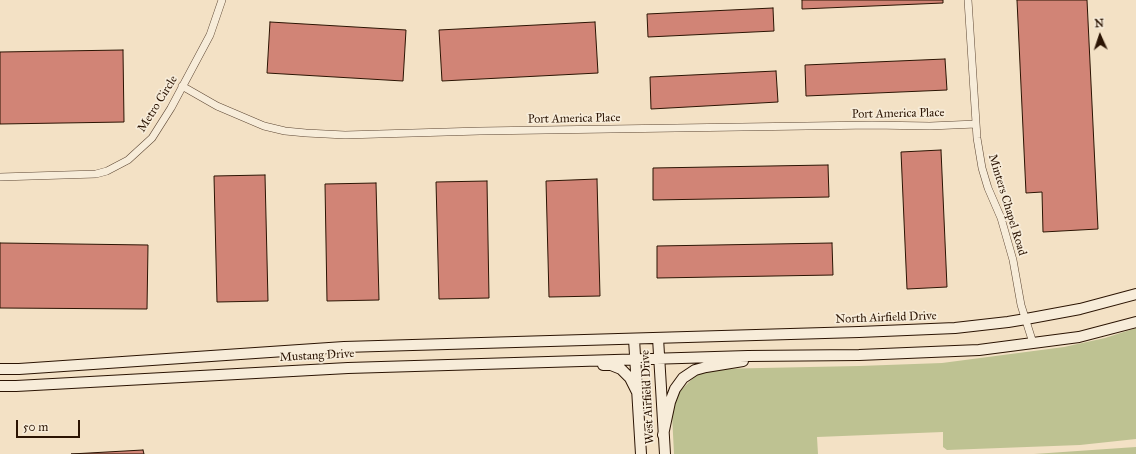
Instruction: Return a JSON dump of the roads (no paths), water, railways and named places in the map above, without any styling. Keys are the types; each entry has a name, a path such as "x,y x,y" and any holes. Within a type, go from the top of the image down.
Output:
{"main road":[{"name":"North Airfield Drive","path":"634,338 955,328 1026,319 1080,308 1136,294"},
{"path":"636,359 859,355 971,350 1079,337 1136,322"},
{"name":"West Airfield Drive","path":"634,338 642,454"},
{"name":"Mustang Drive","path":"0,369 19,369 344,347 634,338"},
{"name":"West Airfield Drive","path":"658,338 664,454"},
{"path":"663,435 670,402 675,389 683,378 695,370 706,367 786,356"},
{"name":"Mustang Drive","path":"0,386 348,368 636,359"},
{"path":"517,362 611,365 621,369 630,378 637,392"}],"street":[{"name":"Metro Circle","path":"0,177 96,174 107,171 128,160 152,138 171,108 210,35 222,0"},
{"name":"Minters Chapel Road","path":"968,0 977,138 982,168 1007,238 1013,260 1021,304 1033,343"},
{"name":"Port America Place","path":"182,86 217,106 264,126 285,131 344,135 976,124"}]}
